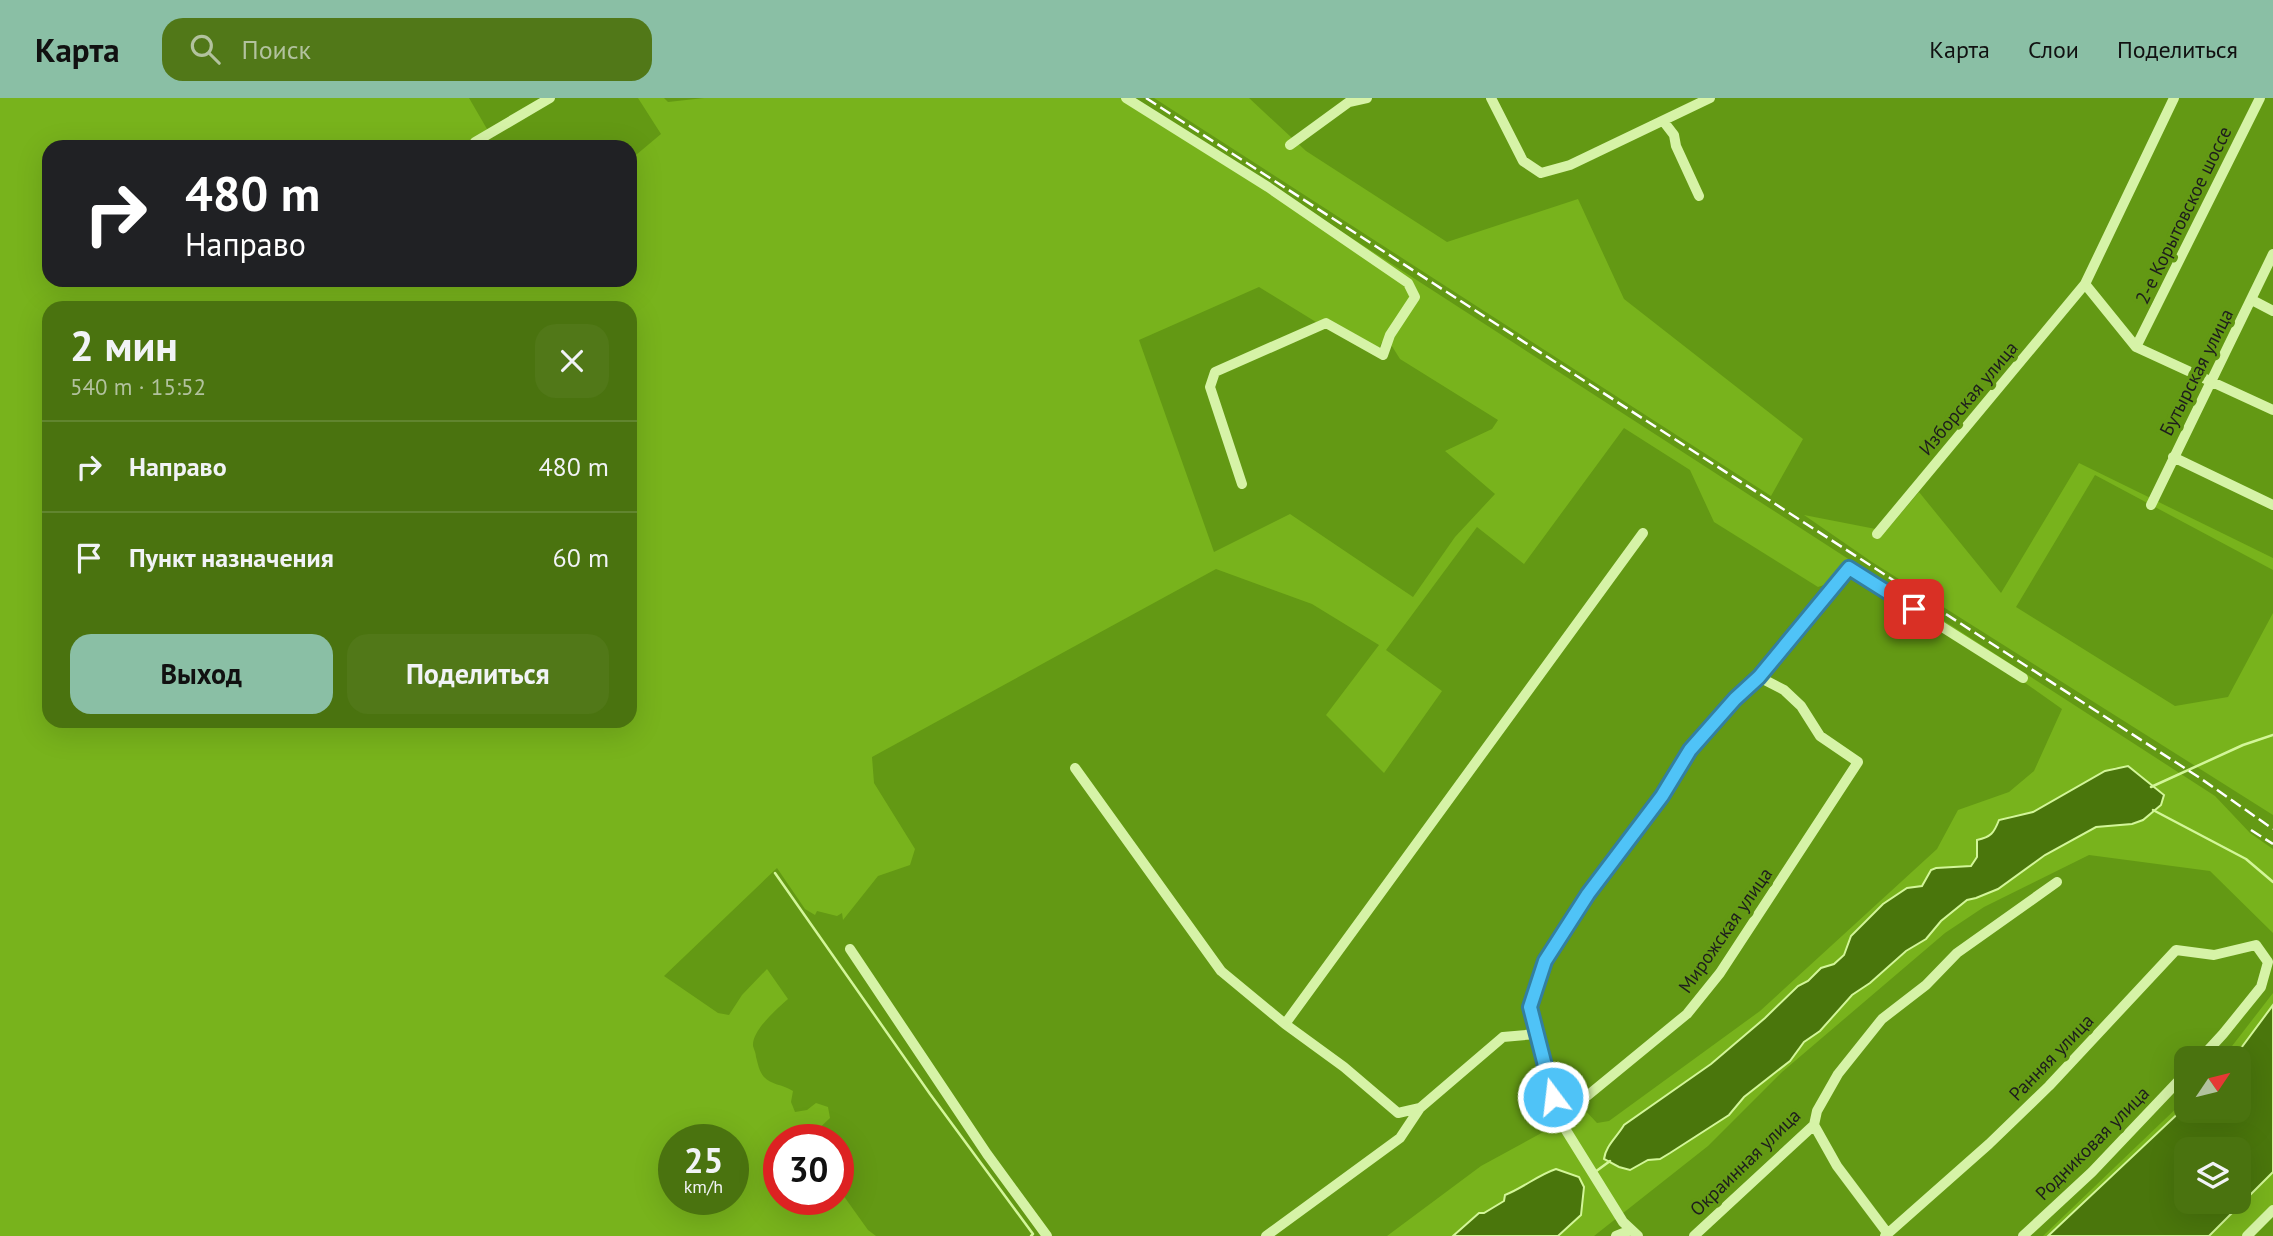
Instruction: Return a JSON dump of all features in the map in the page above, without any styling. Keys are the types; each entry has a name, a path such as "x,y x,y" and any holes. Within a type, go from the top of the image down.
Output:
{"street":[{"path":"478,140 550,98"},
{"path":"1126,98 1268,187 1408,283 1415,297 1390,335 1383,355 1326,323 1215,372 1210,387 1242,484"},
{"path":"1290,145 1349,102 1367,98"},
{"path":"1491,98 1523,161 1541,173 1570,165 1710,98"},
{"name":"Изборская улица","path":"1877,534 2085,284 2174,98"},
{"name":"2-е Корытовское шоссе","path":"2136,347 2260,98"},
{"path":"1664,122 1674,135 1676,146 1699,196"},
{"name":"Бутырская улица","path":"2151,505 2273,254"},
{"path":"2085,284 2136,347 2273,410"},
{"path":"2252,300 2273,311"},
{"path":"2173,457 2273,506"},
{"path":"1285,1024 1643,533"},
{"path":"1635,1233 1623,1222 1559,1119 1530,1007 1545,961 1588,894 1662,796 1690,750 1735,699 1759,677 1849,568 2023,678"},
{"name":"Мирожская улица","path":"1559,1119 1687,1014 1720,973 1858,762 1820,736 1801,706 1784,690 1759,677"},
{"path":"1075,768 1221,971 1285,1024 1344,1066 1398,1113 1420,1108"},
{"name":"Окраинная улица","path":"1694,1236 1814,1125 1816,1111 1838,1074 1882,1019 1926,985 1957,953 2057,882"},
{"name":"Ранняя улица","path":"1886,1235 1989,1144 2049,1086 2176,950 2214,955 2256,945 2268,962 2261,987 2212,1046"},
{"path":"850,949 987,1154 1047,1236"},
{"path":"1266,1236 1400,1138 1420,1108 1503,1037 1536,1034"},
{"name":"Родниковая улица","path":"2023,1236 2092,1172 2174,1086"},
{"path":"1814,1125 1837,1166 1886,1235"},
{"path":"2248,1236 2273,1210"},
{"path":"1616,1236 1635,1233"}],"shaded area":[{"path":"0,98 469,98 487,129 480,140 42,140 42,287 637,287 637,154 661,134 638,98 664,98 668,102 704,98 1135,98 2215,796 2250,833 2273,849 2273,933 2210,871 2089,855 1984,907 1945,933 1782,1072 1708,1146 1594,1236 1557,1236 1581,1215 1584,1187 1516,1191 1506,1195 1504,1201 1453,1236 1387,1236 1481,1166 1558,1124 1581,1106 1597,1123 1609,1121 1760,1011 1937,849 1958,810 2009,792 2034,771 2062,709 2021,680 1853,575 1818,587 1714,522 1690,470 1624,428 1524,564 1477,527 1386,650 1442,691 1384,773 1326,715 1379,645 1312,604 1216,569 872,757 874,783 915,849 910,865 878,876 843,920 842,913 837,916 817,911 815,915 805,909 777,868 664,976 718,1013 729,1015 742,995 767,969 788,999 756,1033 753,1046 762,1075 767,1080 793,1091 791,1102 795,1112 807,1110 816,1103 828,1107 830,1118 824,1124 763,1124 763,1215 854,1215 854,1210 868,1230 876,1236 0,1236","holes":["1259,287 1316,322 1329,319 1379,348 1382,342 1390,343 1400,359 1498,420 1492,429 1445,451 1495,494 1455,537 1413,597 1290,514 1214,552 1139,340","2116,767 2164,795 2132,824 2096,827 2085,832 1976,898 1967,900 1941,921 1926,939 1852,995 1820,1031 1804,1042 1790,1061 1744,1097 1729,1115 1670,1153 1660,1159 1648,1160 1630,1170 1607,1146 1711,1064 1798,986 1821,969 1834,964 1844,955 1851,936 1890,899 1907,888 1922,886 1931,870 1971,866 1990,838 2010,816 2033,812"]},
{"path":"1154,98 1249,98 1306,151 1447,242 1578,199 1624,299 1803,439 1771,496"},
{"path":"2079,463 2273,558 2273,570 2095,475 2016,607 2175,706 2228,697 2273,613 2273,815 1872,562 1804,515 1886,531 1919,492 2001,593"},
{"path":"2128,766 2164,795 2161,805 2143,820 2132,824 2096,827 2045,855 1998,889 1967,900 1941,921 1926,939 1906,951 1852,995 1820,1031 1804,1042 1790,1061 1744,1097 1729,1115 1670,1153 1660,1159 1648,1160 1630,1170 1604,1159 1609,1145 1624,1125 1711,1064 1821,968 1834,964 1844,955 1851,936 1883,904 1907,888 1922,886 1931,870 1971,866 1977,857 1977,840 1991,834 1999,820 2033,812 2105,771"},
{"path":"2273,993 2273,1005 2243,1046 2232,1046"},
{"path":"2273,1005 2273,1172 2251,1194 2251,1137 2174,1137 2174,1214 2231,1214 2209,1236 2048,1236 2174,1117 2174,1124 2251,1123 2251,1046 2243,1046"},
{"path":"2174,1110 2174,1117 2048,1236 2043,1236"},
{"path":"1556,1169 1579,1177 1584,1187 1581,1215 1558,1236 1453,1236 1479,1213 1484,1213 1504,1201 1505,1195"},
{"path":"2273,1172 2273,1210 2245,1236 2209,1236 2231,1214 2251,1214 2251,1194"}],"waterway":[{"path":"2151,787 2243,745 2273,735"},
{"path":"2153,810 2246,859 2273,882"},
{"path":"775,873 930,1094 1033,1234 1031,1236"},
{"path":"1595,1172 1610,1161"}],"railway":[{"path":"1146,98 2200,778 2273,829"},
{"path":"2251,830 2273,844"}],"route":[{"path":"1553,1097 1530,1007 1545,961 1588,894 1662,796 1690,750 1735,699 1759,677 1849,568 1914,609"}]}
